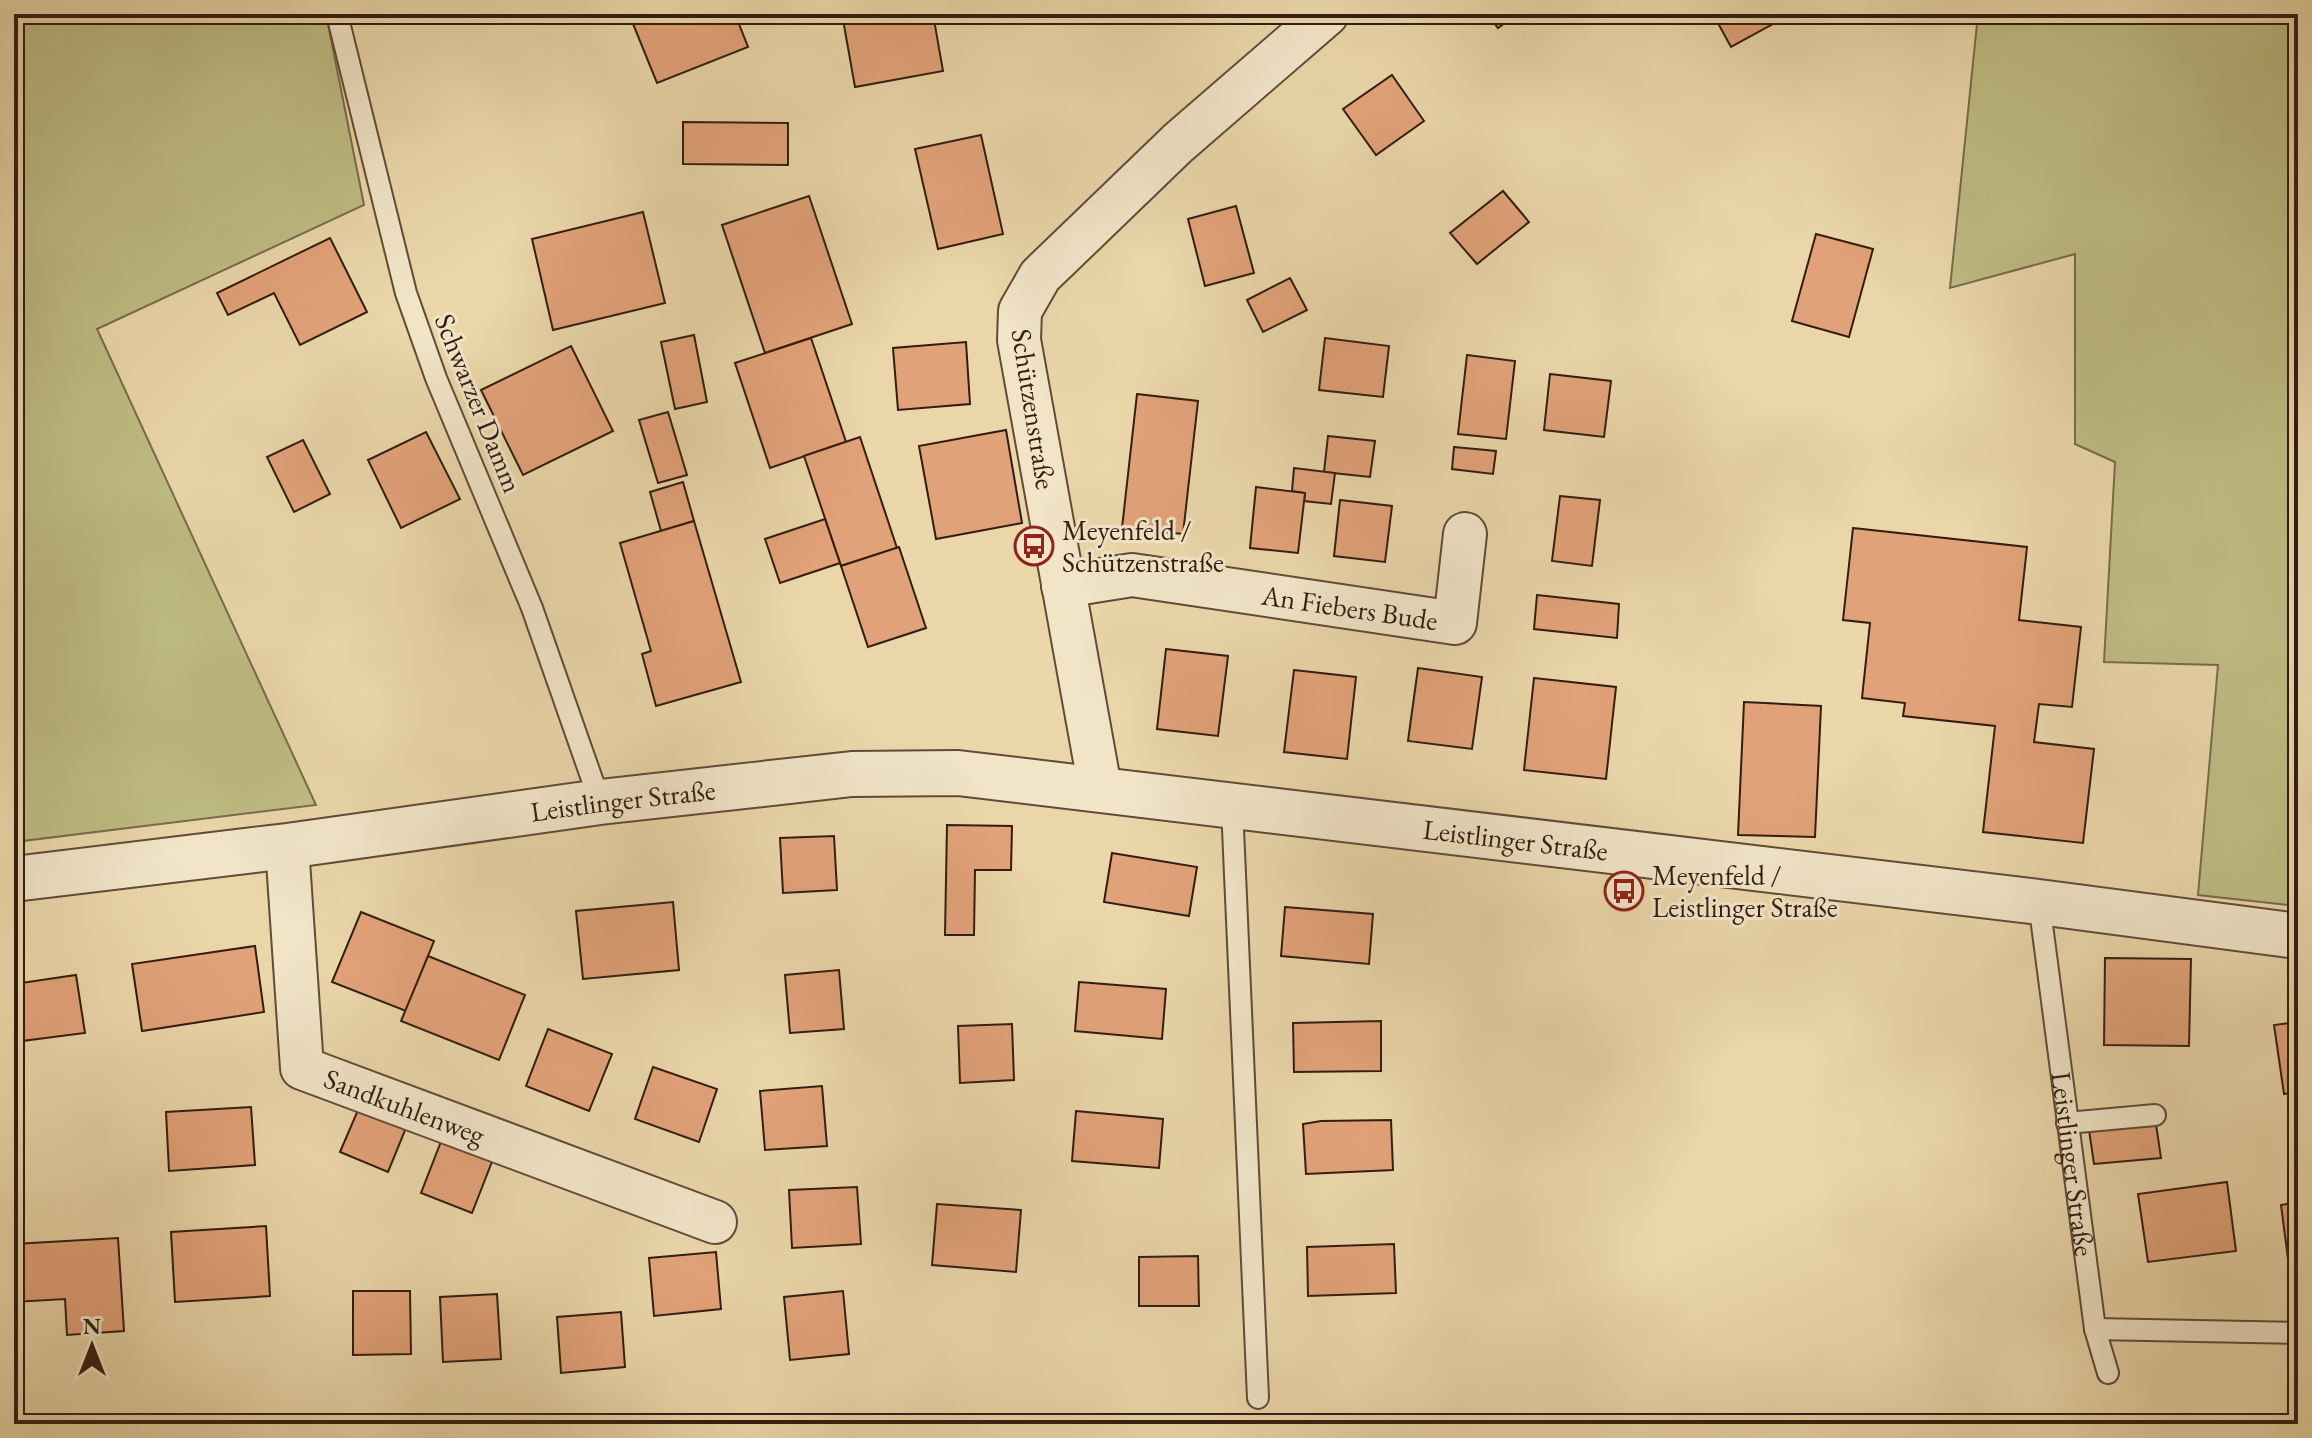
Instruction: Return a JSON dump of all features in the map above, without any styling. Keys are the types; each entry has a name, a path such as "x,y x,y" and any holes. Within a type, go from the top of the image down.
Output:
{"street":[{"name":"Schützenstraße","path":"1100,788 1019,340 1020,311 1040,276 1178,143 1327,14"},
{"name":"An Fiebers Bude","path":"1063,586 1132,575 1455,623 1465,534"},
{"name":"Leistlinger Straße","path":"14,879 287,846 600,802 852,774 958,773 2039,902 2298,936"},
{"name":"Sandkuhlenweg","path":"287,846 302,1068 715,1222"}],"lane":[{"name":"Schwarzer Damm","path":"337,14 406,293 436,378 532,608 600,802"},
{"path":"1232,806 1258,1398"},
{"name":"Leistlinger Straße","path":"2039,902 2095,1329 2108,1373"},
{"path":"2067,1123 2155,1115"},
{"path":"2095,1329 2298,1333"}],"shaded area":[{"path":"50,14 326,14 364,205 97,329 316,805 14,842 14,22"},
{"path":"1978,14 2298,14 2298,906 2198,895 2218,665 2104,662 2115,462 2075,444 2075,254 1950,288"}],"building":[{"path":"629,14 735,14 748,47 657,83"},
{"path":"842,14 933,14 943,71 855,87"},
{"path":"1487,14 1517,14 1498,28"},
{"path":"1713,14 1791,14 1731,47"},
{"path":"1392,75 1424,121 1376,155 1343,109"},
{"path":"683,122 788,123 788,165 683,164"},
{"path":"981,135 1003,234 938,249 915,149"},
{"path":"1503,191 1529,222 1477,264 1450,233"},
{"path":"809,196 852,324 765,353 722,225"},
{"path":"1236,206 1254,273 1205,286 1188,219"},
{"path":"643,212 665,303 553,330 532,239"},
{"path":"1816,234 1873,249 1849,337 1792,321"},
{"path":"330,238 367,312 300,345 274,293 228,315 217,293"},
{"path":"1290,278 1307,310 1263,332 1247,300"},
{"path":"694,335 707,402 675,409 661,342"},
{"path":"811,338 846,442 770,468 735,363"},
{"path":"1325,338 1389,346 1383,397 1319,390"},
{"path":"966,342 970,404 898,410 893,348"},
{"path":"571,346 613,431 523,475 481,390"},
{"path":"1467,355 1515,361 1506,439 1458,434"},
{"path":"1550,374 1611,381 1604,437 1544,430"},
{"path":"1137,394 1198,401 1183,534 1122,528"},
{"path":"668,412 687,475 658,483 639,420"},
{"path":"1006,430 1022,523 936,539 919,446"},
{"path":"426,432 460,499 401,528 368,460"},
{"path":"1328,436 1375,441 1370,477 1324,472"},
{"path":"860,437 897,548 841,566 804,456"},
{"path":"303,440 330,494 294,512 267,457"},
{"path":"1454,447 1496,451 1493,474 1452,469"},
{"path":"1294,468 1335,473 1331,504 1304,501 1305,493 1292,491"},
{"path":"683,482 694,521 661,531 650,492"},
{"path":"1256,487 1305,493 1298,553 1250,548"},
{"path":"1560,496 1600,500 1592,566 1552,561"},
{"path":"1340,500 1392,506 1385,562 1334,556"},
{"path":"825,519 840,563 780,583 765,539"},
{"path":"694,521 741,682 656,706 642,654 651,651 620,543"},
{"path":"1853,528 2027,547 2019,620 2081,627 2072,707 2039,704 2034,742 2094,749 2083,843 1983,832 1995,726 1903,716 1905,703 1862,698 1870,623 1843,620"},
{"path":"899,547 926,628 868,647 841,566"},
{"path":"1537,595 1619,604 1617,638 1534,629"},
{"path":"1166,649 1228,656 1218,736 1157,729"},
{"path":"1418,668 1482,677 1472,749 1408,741"},
{"path":"1294,670 1356,677 1347,759 1284,752"},
{"path":"1534,678 1616,687 1606,779 1524,770"},
{"path":"1744,702 1821,706 1815,837 1738,835"},
{"path":"947,825 1012,826 1011,870 975,870 974,935 945,935"},
{"path":"834,836 837,890 783,893 780,838"},
{"path":"1112,853 1197,867 1189,916 1104,902"},
{"path":"673,902 679,970 583,979 576,911"},
{"path":"1285,907 1373,914 1369,964 1281,956"},
{"path":"361,912 434,941 406,1011 332,982"},
{"path":"255,946 264,1012 142,1031 132,964"},
{"path":"428,956 525,995 499,1060 401,1021"},
{"path":"2105,958 2191,959 2189,1046 2104,1045"},
{"path":"839,970 844,1029 790,1033 785,975"},
{"path":"76,975 85,1033 14,1042 14,984"},
{"path":"1079,982 1166,989 1162,1039 1075,1031"},
{"path":"1381,1021 1381,1071 1294,1072 1293,1023"},
{"path":"2298,1022 2298,1092 2284,1094 2274,1025"},
{"path":"1012,1024 1014,1080 960,1083 958,1026"},
{"path":"548,1029 612,1054 589,1111 526,1086"},
{"path":"653,1067 717,1089 699,1142 635,1119"},
{"path":"822,1086 827,1146 765,1150 760,1091"},
{"path":"361,1103 408,1123 388,1172 340,1152"},
{"path":"251,1107 255,1165 169,1171 166,1112"},
{"path":"1076,1111 1163,1119 1159,1168 1072,1161"},
{"path":"1391,1120 1393,1170 1306,1174 1303,1124"},
{"path":"2156,1124 2161,1158 2094,1164 2089,1130"},
{"path":"442,1139 493,1159 472,1213 421,1193"},
{"path":"2227,1182 2236,1251 2148,1262 2138,1194"},
{"path":"857,1187 861,1244 792,1248 789,1190"},
{"path":"2298,1202 2298,1273 2290,1274 2281,1205"},
{"path":"937,1204 1021,1210 1016,1272 932,1265"},
{"path":"266,1226 270,1296 175,1302 171,1232"},
{"path":"118,1238 124,1331 67,1335 65,1299 14,1302 14,1244"},
{"path":"1394,1244 1396,1293 1308,1296 1307,1247"},
{"path":"716,1252 721,1309 654,1316 649,1258"},
{"path":"1198,1256 1199,1306 1139,1306 1139,1257"},
{"path":"353,1291 410,1291 411,1354 353,1355"},
{"path":"843,1291 849,1354 790,1360 784,1297"},
{"path":"497,1294 501,1359 443,1362 440,1297"},
{"path":"621,1312 625,1367 561,1373 557,1317"}],"place":[{"name":"Meyenfeld / Schützenstraße","path":"1034,546"},
{"name":"Meyenfeld / Leistlinger Straße","path":"1624,891"}]}
